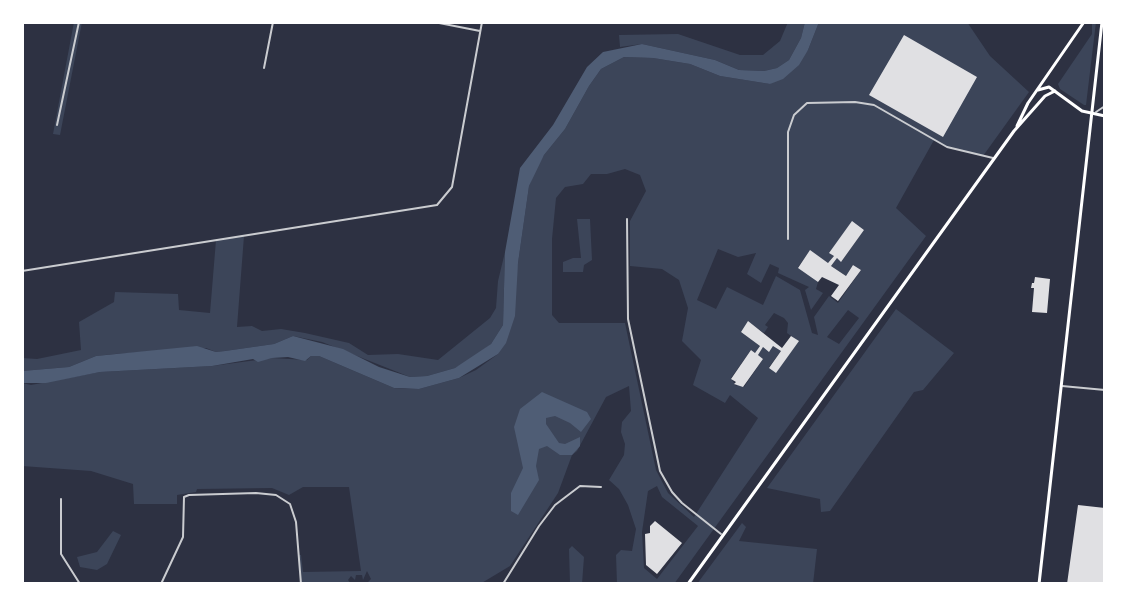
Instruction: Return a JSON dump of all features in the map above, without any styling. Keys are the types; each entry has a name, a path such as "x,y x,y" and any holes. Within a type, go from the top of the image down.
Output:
{"main road":[{"path":"1014,131 1084,22"},
{"path":"1039,584 1102,22"},
{"path":"1038,90 1049,87 1092,115 1105,116"},
{"path":"688,584 1014,131 1045,96 1055,91"}],"street":[{"path":"57,125 79,22"},
{"path":"264,68 273,22"},
{"path":"434,22 480,31"},
{"path":"22,271 437,205 452,187 482,22"},
{"path":"788,239 788,132 794,115 807,103 855,102 874,105 947,147 994,158"},
{"path":"1092,115 1105,106"},
{"path":"627,219 628,319 660,471 682,503 722,535"},
{"path":"1061,385 1105,390"},
{"path":"503,584 555,505 580,486 601,487"},
{"path":"161,584 183,537 184,497 248,493 276,495 290,504 296,522 301,584"},
{"path":"61,499 61,554 80,584"}],"shaded area":[{"path":"74,22 82,22 60,135 53,134"},
{"path":"788,22 805,22 801,38 789,60 777,68 764,71 739,70 715,60 642,44 620,47 619,35 678,34 740,55 763,55 780,41"},
{"path":"805,22 819,22 808,50 799,65 783,79 770,84 720,76 690,64 653,58 624,57 601,69 565,129 544,155 529,186 518,263 515,316 506,343 498,354 459,378 419,389 394,388 319,356 311,356 305,361 288,357 258,362 253,359 212,366 100,372 46,383 22,383 22,371 69,367 96,356 197,346 216,352 274,344 293,336 343,349 379,367 410,377 455,368 491,344 503,325 505,252 520,168 553,125 587,67 603,52 642,44 715,60 739,70 764,71 777,68 789,60 801,38"},
{"path":"819,22 967,22 990,56 1029,92 983,156 947,147 934,140 896,208 926,236 674,584 617,584 616,555 621,550 632,551 636,529 628,505 619,489 609,480 624,455 625,444 621,432 622,422 631,411 629,386 606,397 572,455 558,493 510,566 480,584 366,584 371,579 367,571 363,580 362,575 356,575 355,580 351,576 348,580 351,584 301,584 299,555 303,572 361,571 349,487 303,487 289,495 272,488 197,489 196,492 177,495 177,504 134,504 133,484 91,471 22,466 22,383 31,385 100,372 212,366 272,358 307,360 311,356 319,356 394,388 405,389 419,389 476,370 498,354 534,172 565,129 601,69 624,57 653,58 690,64 720,76 770,84 808,50","holes":["625,169 640,175 646,191 630,221 630,266 662,269 679,280 688,308 682,341 701,360 693,385 725,403 730,395 758,418 694,517 668,493 656,470 625,323 559,323 552,315 552,239 556,198 565,187 583,184 591,174","852,222 864,230 842,261 837,258 831,266 846,276 853,265 861,270 838,303 829,296 814,317 818,335 812,333 800,290 776,276 763,305 727,287 716,309 697,300 718,249 738,257 756,253 747,274 761,283 770,264 779,268 778,273 809,287 805,290 811,310 823,293 816,289 818,282 798,267 810,251 828,263 834,256 830,253","848,310 859,318 839,344 827,337","774,313 784,318 788,323 787,333 798,341 776,372 769,367 781,351 773,346 769,351 763,347 758,355 763,359 744,387 736,386 731,378 751,350 755,353 760,346 741,332 748,322 764,333 768,327 765,325","657,486 662,497 698,526 657,579 644,568 642,532 648,491"]},
{"path":"1092,22 1096,22 1084,105 1060,89 1058,84 1092,34"},
{"path":"577,219 590,219 592,260 584,265 583,272 563,272 563,262 581,258"},
{"path":"244,236 237,327 305,333 349,343 368,355 398,354 438,360 490,318 496,308 505,252 503,325 491,344 471,360 427,376 410,377 322,342 293,336 274,344 225,351 206,348 115,354 96,356 69,367 22,371 22,358 37,359 81,350 79,322 114,302 115,292 178,294 179,310 210,313 216,240"},
{"path":"896,309 954,353 923,390 914,392 830,511 821,512 820,499 767,488"},
{"path":"542,392 587,412 591,419 581,432 555,416 546,418 546,424 559,443 565,444 580,437 580,446 572,455 560,455 547,446 539,449 536,466 539,480 518,515 511,511 511,493 523,468 514,427 520,409"},
{"path":"742,523 746,527 739,541 817,549 813,584 697,584"},
{"path":"113,531 121,535 107,564 97,570 80,567 77,557 97,552"},
{"path":"572,546 584,557 582,584 570,584 569,549"}],"building":[{"path":"904,35 977,77 943,137 869,95"},
{"path":"852,221 864,230 841,262 837,258 831,266 846,276 853,265 861,270 838,301 831,296 839,285 822,277 818,282 798,268 810,250 828,263 834,256 829,253"},
{"path":"1035,277 1050,279 1047,313 1032,312 1034,288 1031,288"},
{"path":"748,321 782,348 791,336 799,341 776,373 769,368 781,351 773,346 769,352 763,347 758,355 763,359 743,387 734,384 736,382 731,379 751,350 755,353 760,346 741,332"},
{"path":"1078,505 1105,508 1105,584 1067,584"},
{"path":"655,521 682,543 657,574 646,565 645,534 650,533 650,526"}]}
